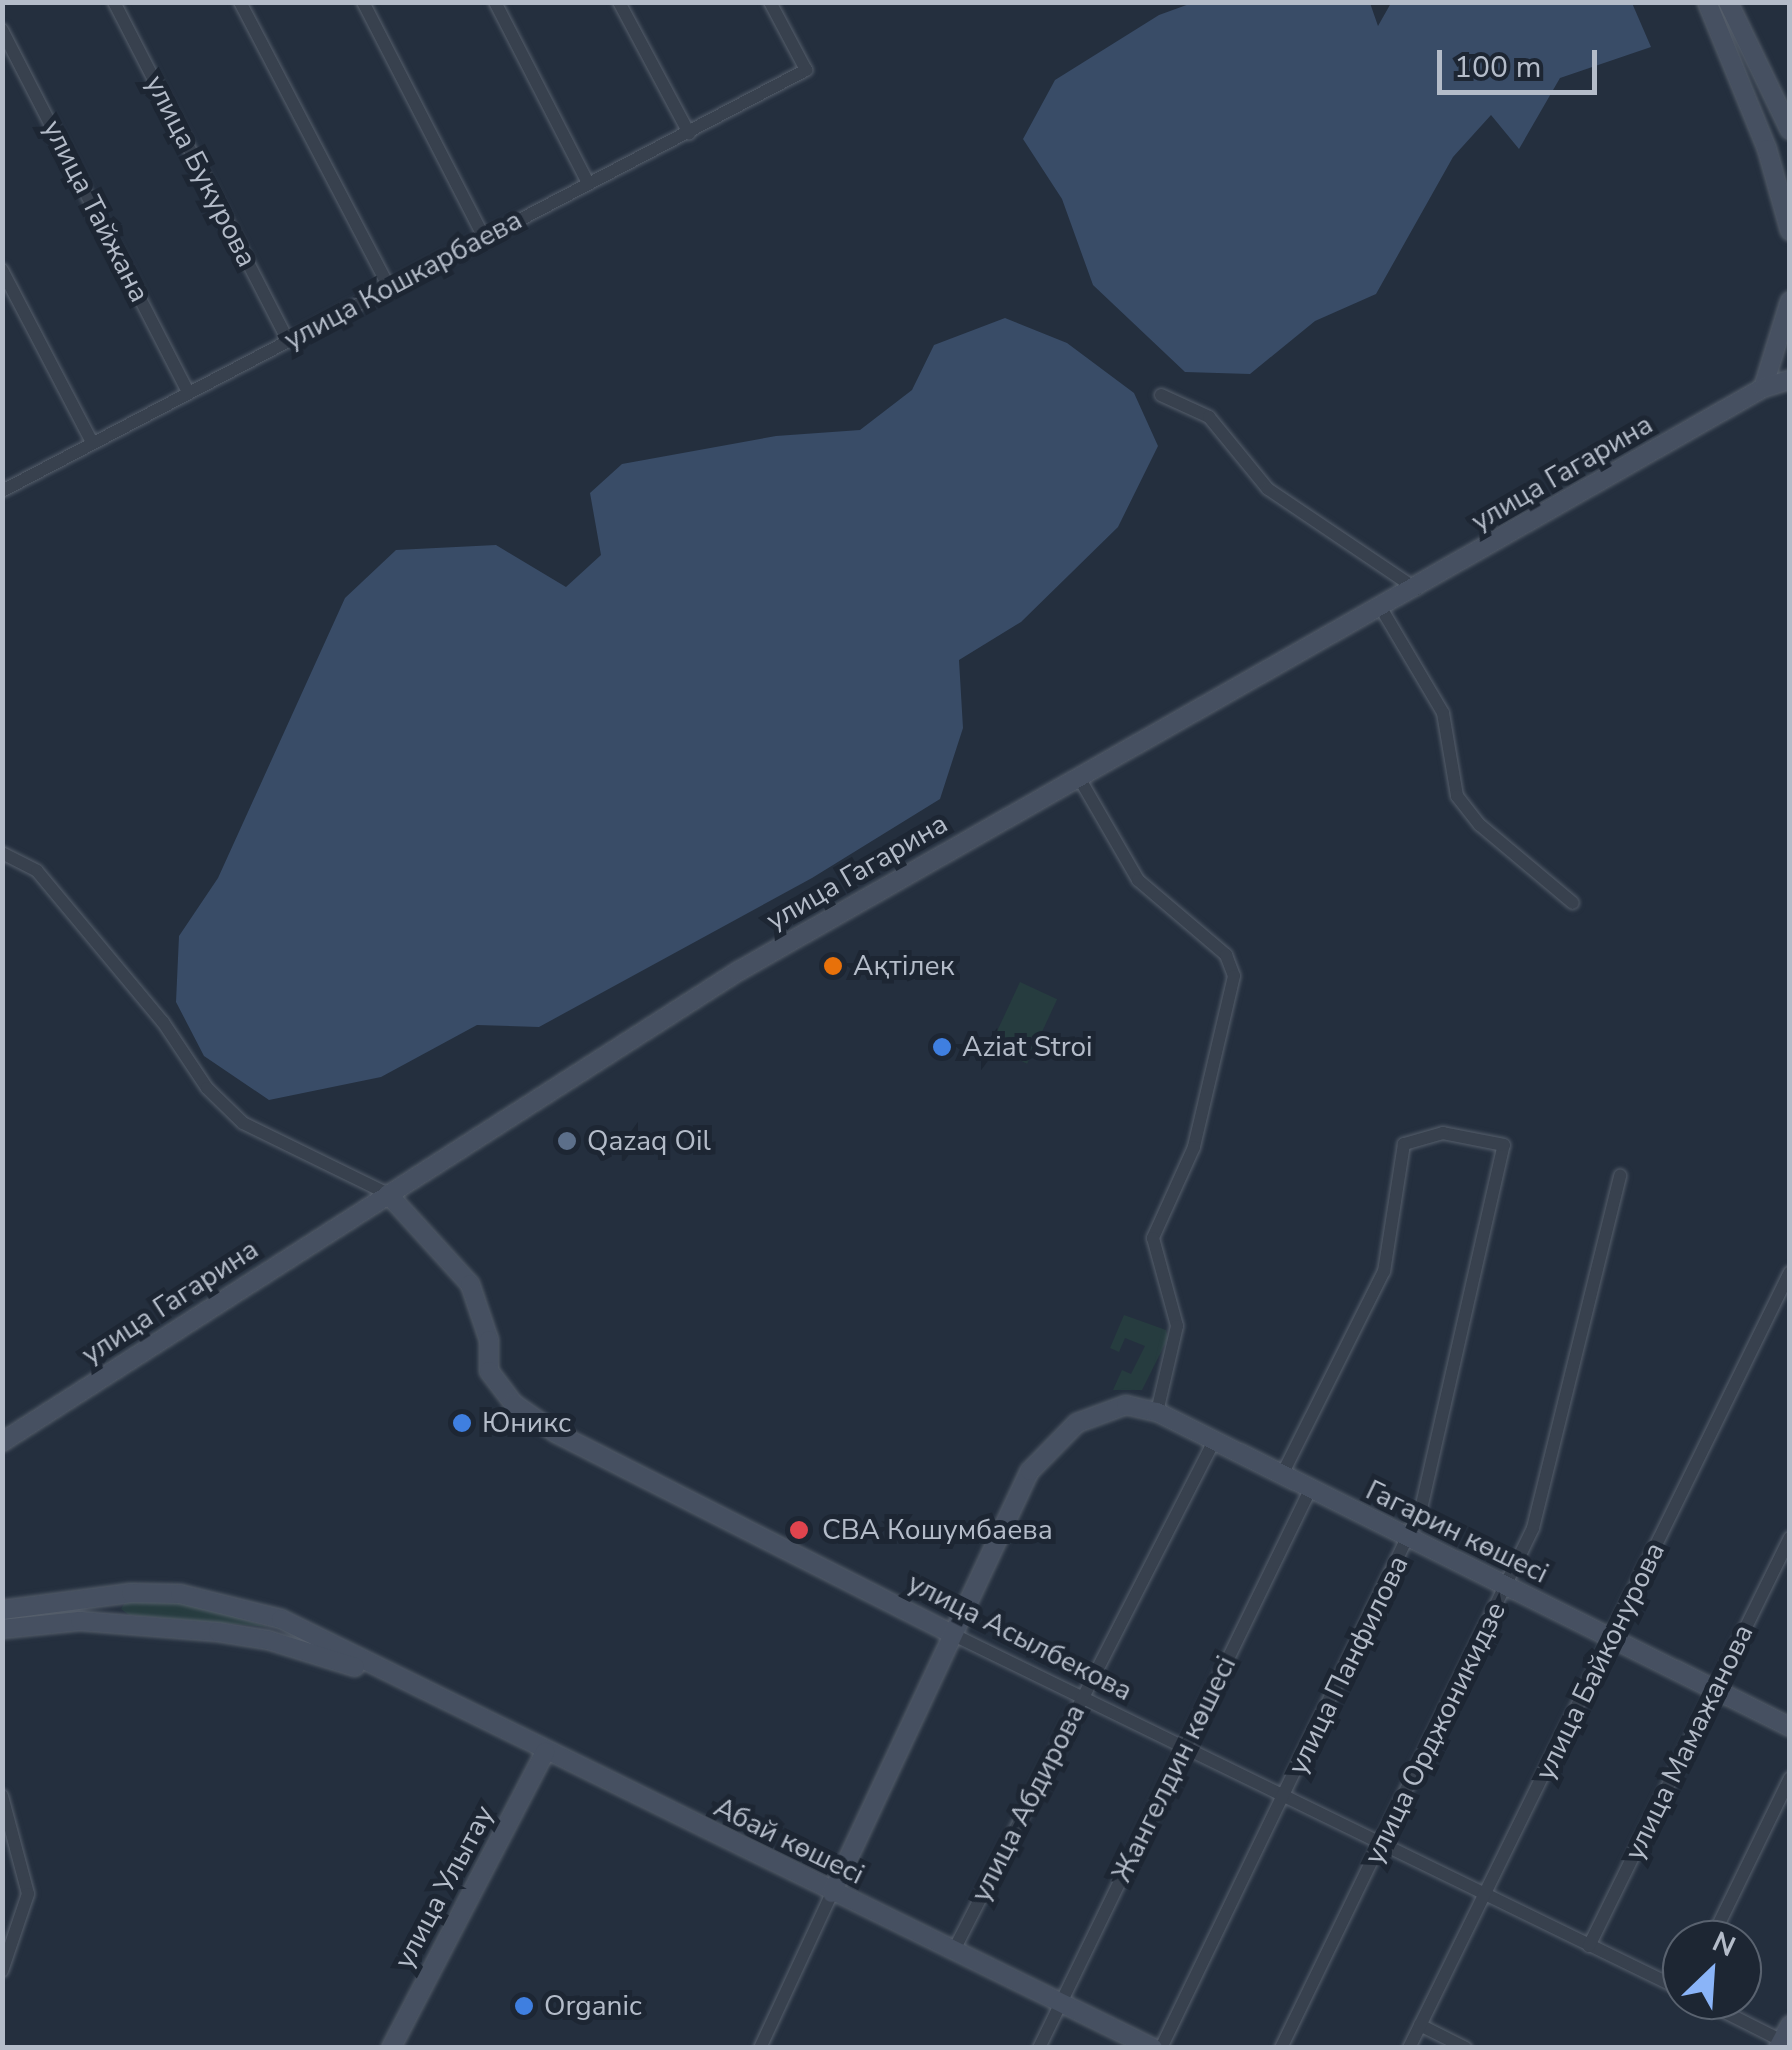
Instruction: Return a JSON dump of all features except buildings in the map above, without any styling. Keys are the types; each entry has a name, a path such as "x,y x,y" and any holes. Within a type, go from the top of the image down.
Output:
{"main road":[{"path":"1707,2 1767,150 1790,231"},
{"path":"1728,2 1790,130"},
{"path":"1763,388 1790,302"},
{"name":"улица Гагарина","path":"2,1442 737,972 1078,776 1416,589 1763,388 1790,380"},
{"name":"улица Асылбекова","path":"388,1194 470,1284 489,1340 489,1371 513,1402 556,1433 952,1634"},
{"name":"Гагарин көшесі","path":"952,1634 1030,1470 1060,1436 1096,1414 1126,1405 1156,1412 1790,1727"},
{"name":"Абай көшесі","path":"2,1610 130,1593 220,1599 281,1618 402,1683 1153,2048"},
{"name":"Абай көшесі","path":"2,1629 80,1621 235,1635 402,1683"},
{"path":"832,1893 952,1634"},
{"name":"улица Улытау","path":"391,2048 545,1752"}],"street":[{"name":"улица Букурова","path":"114,2 288,340"},
{"path":"240,2 389,287"},
{"path":"364,2 484,237"},
{"path":"495,2 588,182"},
{"path":"619,2 689,133"},
{"name":"улица Кошкарбаева","path":"2,491 806,70 770,2"},
{"name":"улица Тайжана","path":"2,30 188,392"},
{"path":"2,270 92,442"},
{"path":"1161,395 1209,416 1268,489 1416,589"},
{"path":"1382,608 1443,713 1457,796 1480,825 1574,903"},
{"path":"1078,776 1138,880 1226,954 1234,976 1194,1147 1152,1238 1177,1326 1156,1412"},
{"path":"2,853 37,871 163,1022 207,1088 243,1123 388,1194"},
{"name":"улица Панфилова","path":"1162,2048 1410,1539 1434,1459 1504,1145 1463,1133 1404,1144 1384,1271 1281,1476"},
{"name":"улица Орджоникидзе","path":"1281,2048 1534,1528 1620,1176"},
{"name":"улица Байконурова","path":"1408,2048 1790,1272"},
{"name":"улица Абдирова","path":"954,1950 1213,1443"},
{"name":"Жангелдин көшесі","path":"1039,2048 1057,2002 1310,1490"},
{"name":"улица Мамажанова","path":"1589,1946 1790,1538"},
{"name":"улица Асылбекова","path":"952,1634 1080,1700 1285,1794 1662,1981"},
{"path":"1721,1920 1790,1778"},
{"path":"2,1796 28,1894 2,1971"},
{"path":"760,2048 832,1893"},
{"path":"1743,2020 1785,2040"},
{"path":"1420,2025 1466,2048"}],"green space":[{"path":"1020,982 1057,999 1027,1064 990,1046"},
{"path":"1124,1315 1166,1330 1168,1338 1142,1390 1113,1390 1122,1370 1131,1374 1145,1346 1125,1338 1119,1352 1110,1348"},
{"path":"126,1601 193,1603 268,1627 129,1615 121,1609"}],"water":[{"path":"1192,3 1370,3 1378,26 1391,3 1632,3 1651,47 1560,78 1519,149 1491,115 1453,157 1376,294 1315,321 1250,374 1185,372 1093,285 1062,199 1023,139 1055,80 1159,15"},
{"path":"1005,318 1067,343 1134,393 1158,446 1118,527 1021,622 959,660 963,728 940,799 812,878 539,1027 477,1025 381,1077 269,1100 204,1056 176,1002 179,936 218,878 345,598 396,550 496,545 566,587 601,555 590,493 622,464 776,436 860,430 912,390 934,345"}],"place":[{"name":"Ақтілек","path":"833,966"},
{"name":"Aziat Stroi","path":"942,1047"},
{"name":"Qazaq Oil","path":"567,1141"},
{"name":"Юникс","path":"462,1423"},
{"name":"СВА Кошумбаева","path":"799,1530"},
{"name":"Organic","path":"524,2006"}]}
